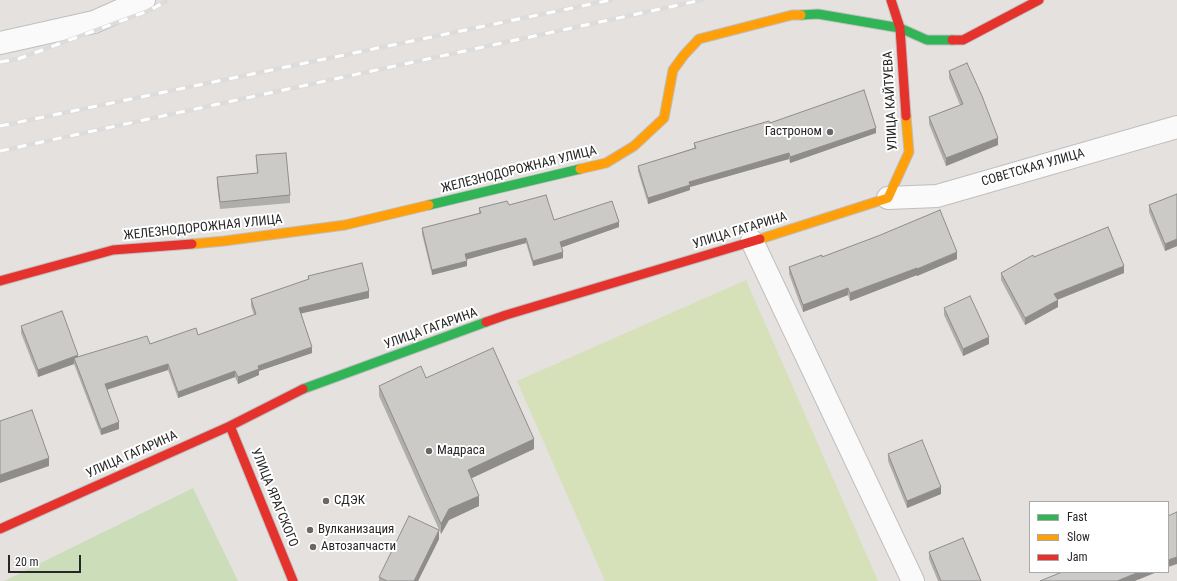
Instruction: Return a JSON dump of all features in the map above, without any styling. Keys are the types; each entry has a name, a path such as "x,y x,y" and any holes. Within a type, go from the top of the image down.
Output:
{"street":[{"path":"0,43 94,22 144,0"},
{"name":"УЛИЦА КАЙТУЕВА","path":"888,198 909,152 900,28 891,0"},
{"name":"ЖЕЛЕЗНОДОРОЖНАЯ УЛИЦА","path":"0,281 113,250 224,240 345,225 606,163 634,146 664,118 673,70 684,54 699,39 792,15 818,14 900,28 927,40 963,40 1039,0"},
{"name":"СОВЕТСКАЯ УЛИЦА","path":"888,198 937,196 1177,127"},
{"name":"УЛИЦА ГАГАРИНА","path":"0,529 230,426 296,392 506,315 752,241 888,198"},
{"path":"752,241 913,581"},
{"name":"УЛИЦА ЯРАГСКОГО","path":"230,426 293,581"}],"green space":[{"path":"746,280 878,581 605,581 517,381"},
{"path":"193,488 238,581 4,581"}],"building":[{"path":"967,63 982,96 998,138 946,158 929,117 963,104 949,71"},
{"path":"864,90 876,128 790,157 789,153 689,182 690,185 648,198 638,166 696,148 694,143 769,121 770,123"},
{"path":"286,153 290,195 220,202 217,177 258,173 256,155"},
{"path":"1177,194 1177,239 1165,244 1149,205"},
{"path":"546,195 554,220 612,201 619,222 560,242 563,252 533,261 526,238 465,254 467,261 432,270 422,228 481,213 479,208 507,201 509,205"},
{"path":"940,210 957,252 917,269 850,293 848,288 803,305 789,267 822,255 822,257 878,236"},
{"path":"1108,227 1124,266 1054,294 1058,300 1025,318 1001,273 1033,255 1034,257"},
{"path":"362,263 369,291 299,308 312,347 258,366 259,369 238,377 235,371 178,392 168,364 105,384 119,422 101,429 74,358 147,336 150,344 196,328 198,335 256,314 251,299 309,279 308,276"},
{"path":"970,296 989,337 963,349 944,308"},
{"path":"62,311 78,355 38,370 21,326"},
{"path":"493,348 534,439 468,470 479,496 449,509 441,524 379,386 421,366 426,378"},
{"path":"32,410 49,458 0,475 0,421"},
{"path":"922,440 941,487 907,501 888,454"},
{"path":"1177,512 1177,557 1169,560 1169,516"},
{"path":"409,516 439,530 414,581 387,581 379,577"},
{"path":"963,538 981,581 941,581 929,552"},
{"path":"1060,573 1137,573 1117,581 1040,581"}],"railway":[{"path":"0,62 18,59 148,11 169,0"},
{"path":"0,126 611,0"},
{"path":"0,151 702,0"}],"traffic: fast":[{"path":"801,15 818,14 900,28 927,40 952,40"},
{"path":"429,205 580,169"},
{"path":"303,389 486,322"}],"traffic: slow":[{"path":"580,169 606,163 634,146 664,118 673,70 684,55 699,39 792,15 801,15"},
{"path":"760,239 888,198 909,152 906,116"},
{"path":"192,244 345,225 429,205"}],"traffic: jam":[{"path":"891,0 900,28 906,116"},
{"path":"952,40 963,40 1039,0"},
{"path":"486,322 760,239"},
{"path":"0,281 113,250 192,244"},
{"path":"0,529 230,426 303,389"},
{"path":"230,426 293,581"}],"place":[{"name":"Гастроном","path":"830,132"},
{"name":"Мадраса","path":"429,451"},
{"name":"СДЭК","path":"326,501"},
{"name":"Вулканизация","path":"310,530"},
{"name":"Автозапчасти","path":"313,547"}]}
